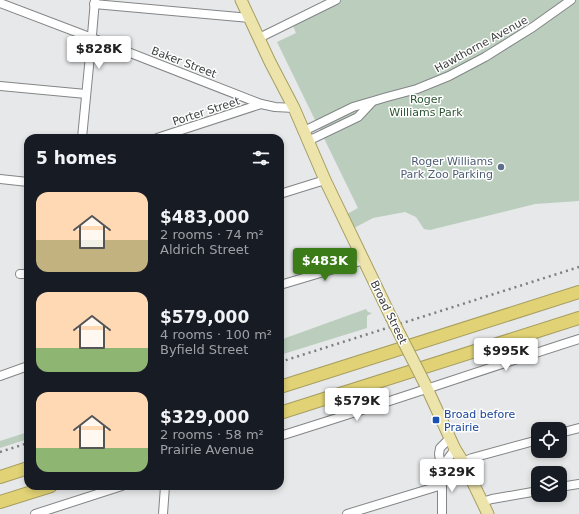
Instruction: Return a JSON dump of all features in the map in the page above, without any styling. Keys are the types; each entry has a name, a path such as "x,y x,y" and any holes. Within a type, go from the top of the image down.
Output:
{"highway":[{"path":"284,386 579,292"},
{"path":"284,412 579,318"},
{"path":"0,477 24,469"},
{"path":"0,502 38,490"}],"main road":[{"name":"Broad Street","path":"241,0 294,108 324,180 488,514"}],"street":[{"path":"259,38 336,0"},
{"name":"Hawthorne Avenue","path":"306,136 348,109 417,89 463,69 533,27 571,0"},
{"path":"82,134 95,2 250,18"},
{"name":"Baker Street","path":"0,3 261,104 275,107 294,108"},
{"path":"0,86 86,94"},
{"path":"306,136 358,117 372,102"},
{"name":"Porter Street","path":"169,134 261,104"},
{"path":"0,179 24,182"},
{"path":"284,193 324,180"},
{"path":"284,284 364,260"},
{"path":"284,435 354,413 426,386 579,339"},
{"path":"0,376 24,367"},
{"path":"567,431 579,428"},
{"path":"442,514 442,473 439,454 440,448 450,438"},
{"path":"463,462 472,458 531,442"},
{"path":"442,473 447,460 455,449"},
{"path":"567,486 579,484"},
{"path":"347,514 442,485"},
{"path":"35,514 51,511 111,490"},
{"path":"163,514 166,490"},
{"path":"482,502 531,492"}],"green space":[{"name":"Roger Williams Park","path":"330,0 579,0 579,201 535,204 430,230 424,229 416,217 405,212 373,218 354,228 347,214 358,208 277,42 296,33 291,21"},
{"path":"366,309 368,312 372,313 367,316 367,328 284,354 284,339"},
{"path":"24,433 24,440 0,448 0,441"}],"railway":[{"path":"284,361 579,267"},
{"path":"0,452 24,444"}],"place":[{"name":"Roger Williams Park Zoo Parking","path":"501,167"},
{"name":"Broad before Prairie","path":"436,420"}]}
